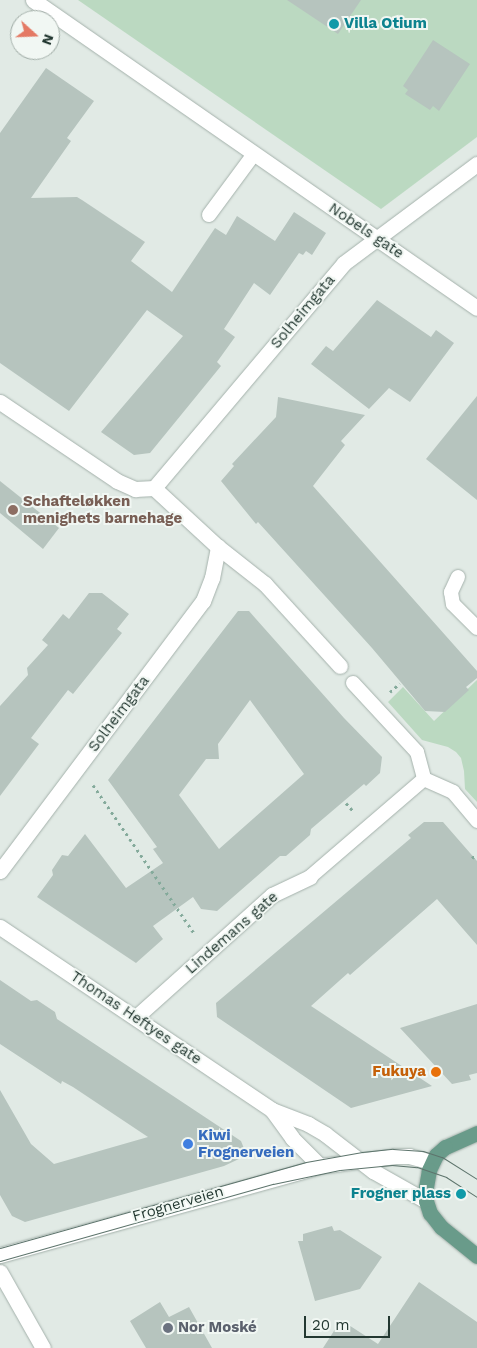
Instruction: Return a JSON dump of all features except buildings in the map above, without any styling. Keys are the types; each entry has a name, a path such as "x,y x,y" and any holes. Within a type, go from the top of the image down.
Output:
{"main road":[{"path":"477,1133 445,1147 432,1162 426,1186 426,1201 430,1213 441,1227 477,1256"}],"street":[{"name":"Nobels gate","path":"33,0 477,308"},
{"name":"Solheimgata","path":"154,488 344,263 477,164"},
{"path":"0,402 117,481 135,489 154,488 218,547 265,584 340,666"},
{"name":"Solheimgata","path":"0,871 203,601 212,578 218,547"},
{"name":"Lindemans gate","path":"136,1017 272,895 310,878"},
{"name":"Thomas Heftyes gate","path":"0,927 272,1110 314,1127 358,1160"},
{"name":"Thomas Heftyes gate","path":"272,1110 292,1138 320,1166"},
{"name":"Frognerveien","path":"0,1255 320,1166 358,1160 409,1156 432,1162"},
{"path":"358,1160 426,1201"},
{"path":"0,1272 43,1348"}],"lane":[{"path":"209,215 254,154"},
{"path":"458,577 451,592 453,604 477,628"},
{"path":"354,683 417,752 424,779 453,792 477,821"},
{"name":"Lindemans gate","path":"310,878 424,779"}],"path":[{"path":"90,780 194,934"},
{"path":"472,858 477,854"}],"green space":[{"path":"78,0 477,0 477,137 381,209"},
{"path":"477,680 477,802 465,789 461,758 456,752 448,747 422,740 388,702 403,687 434,721"}],"tram line":[{"path":"0,1248 306,1162 362,1152 393,1149 423,1151 442,1157 477,1179"},
{"path":"0,1261 273,1184 340,1170 392,1165 417,1167 446,1177 477,1197"}],"place":[{"name":"Villa Otium","path":"334,24"},
{"name":"Schafteløkken menighets barnehage","path":"13,510"},
{"name":"Fukuya","path":"436,1072"},
{"name":"Kiwi Frognerveien","path":"188,1144"},
{"name":"Frogner plass","path":"461,1194"},
{"name":"Nor Moské","path":"168,1328"}]}
